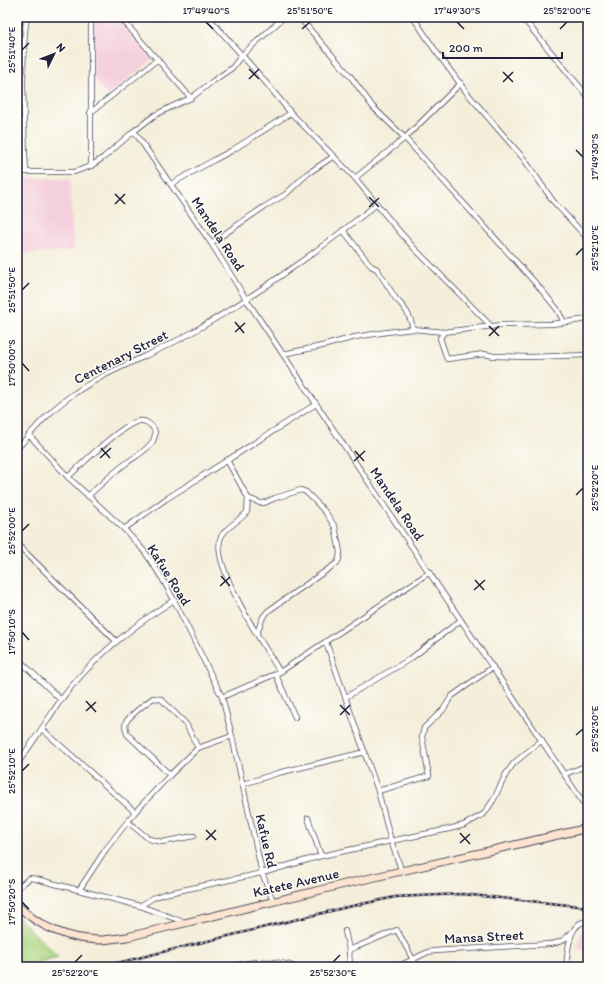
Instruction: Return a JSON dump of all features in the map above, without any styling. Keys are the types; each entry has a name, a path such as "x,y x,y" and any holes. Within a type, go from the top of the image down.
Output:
{"street":[{"path":"26,172 23,60 27,17"},
{"path":"91,17 91,166"},
{"path":"120,17 191,98"},
{"path":"208,17 291,113 355,178 414,248 492,327"},
{"path":"17,172 74,172 91,166 155,115 191,98 232,68 242,55 284,17"},
{"path":"299,17 351,77 373,107 405,138 539,287 557,309 564,322"},
{"path":"413,17 435,50 524,159 553,201 588,239"},
{"path":"522,17 588,97"},
{"path":"90,113 158,59"},
{"path":"355,178 405,138 461,83"},
{"path":"171,184 231,151 291,113"},
{"name":"Mandela Road","path":"134,131 211,243 246,299 588,810"},
{"path":"211,243 286,194 307,174 334,156"},
{"name":"Centenary Street","path":"17,449 43,419 80,390 95,380 191,334 246,299 377,204"},
{"path":"343,230 371,266 376,270 401,304 411,321 413,329"},
{"path":"283,354 355,337 413,329 444,332 501,325 564,322 588,319"},
{"path":"444,332 440,338 448,359 484,354 530,358 588,355"},
{"path":"124,529 151,509 316,404"},
{"path":"68,477 90,456 130,424 141,420 148,423 154,430 155,436 153,441 147,448 111,475 88,496"},
{"name":"Kafue Road","path":"29,435 68,477 124,529 151,560 174,600 222,697 232,736"},
{"path":"227,460 248,498 247,512 229,526 221,536 218,544 221,561 246,616 257,633 278,673 295,717"},
{"path":"248,498 264,503 294,491 301,490 306,492 326,514 335,527 340,552 337,563 268,611 263,617 257,633"},
{"path":"17,544 116,641"},
{"path":"222,697 278,673 430,572"},
{"path":"17,764 61,700 82,676 116,641 143,619 174,600"},
{"path":"346,697 410,659 461,620"},
{"path":"326,642 378,791 402,872"},
{"path":"17,658 61,700"},
{"path":"378,791 429,776 422,737 424,728 440,713 452,696 493,667"},
{"path":"170,775 127,734 125,728 126,722 130,717 153,698 161,699 186,724 198,748"},
{"path":"42,729 135,812"},
{"path":"79,890 106,849 135,812 170,775 198,748 232,736"},
{"name":"Kafue Rd","path":"232,736 262,874 273,901"},
{"path":"140,906 153,898 164,894 262,874 321,856 449,830 464,825 484,814 494,799 506,774 514,763 542,740"},
{"path":"243,784 278,773 365,752"},
{"path":"565,774 588,765"},
{"path":"308,818 321,856"},
{"path":"128,822 149,839 162,842 194,836"},
{"name":"Katete Avenue","path":"17,905 24,912 57,932 88,939 100,940 127,937 273,901 588,828"},
{"path":"17,888 30,878 140,906 184,923"},
{"name":"Mansa Street","path":"397,967 428,952 434,951 559,943 566,939 582,921 588,921"},
{"path":"345,930 349,950 350,967"},
{"path":"349,950 397,930 417,967"},
{"path":"566,967 572,932"},
{"path":"231,967 276,962 295,967"}],"shaded area":[{"path":"94,17 116,17 153,59 107,96 94,78"},
{"path":"17,178 70,178 73,251 17,254"},
{"path":"586,925 588,925 588,953 577,948 580,935"}],"green space":[{"path":"17,916 58,957 17,967"}],"railway":[{"path":"101,967 343,908 395,897 462,894 588,907"}]}
